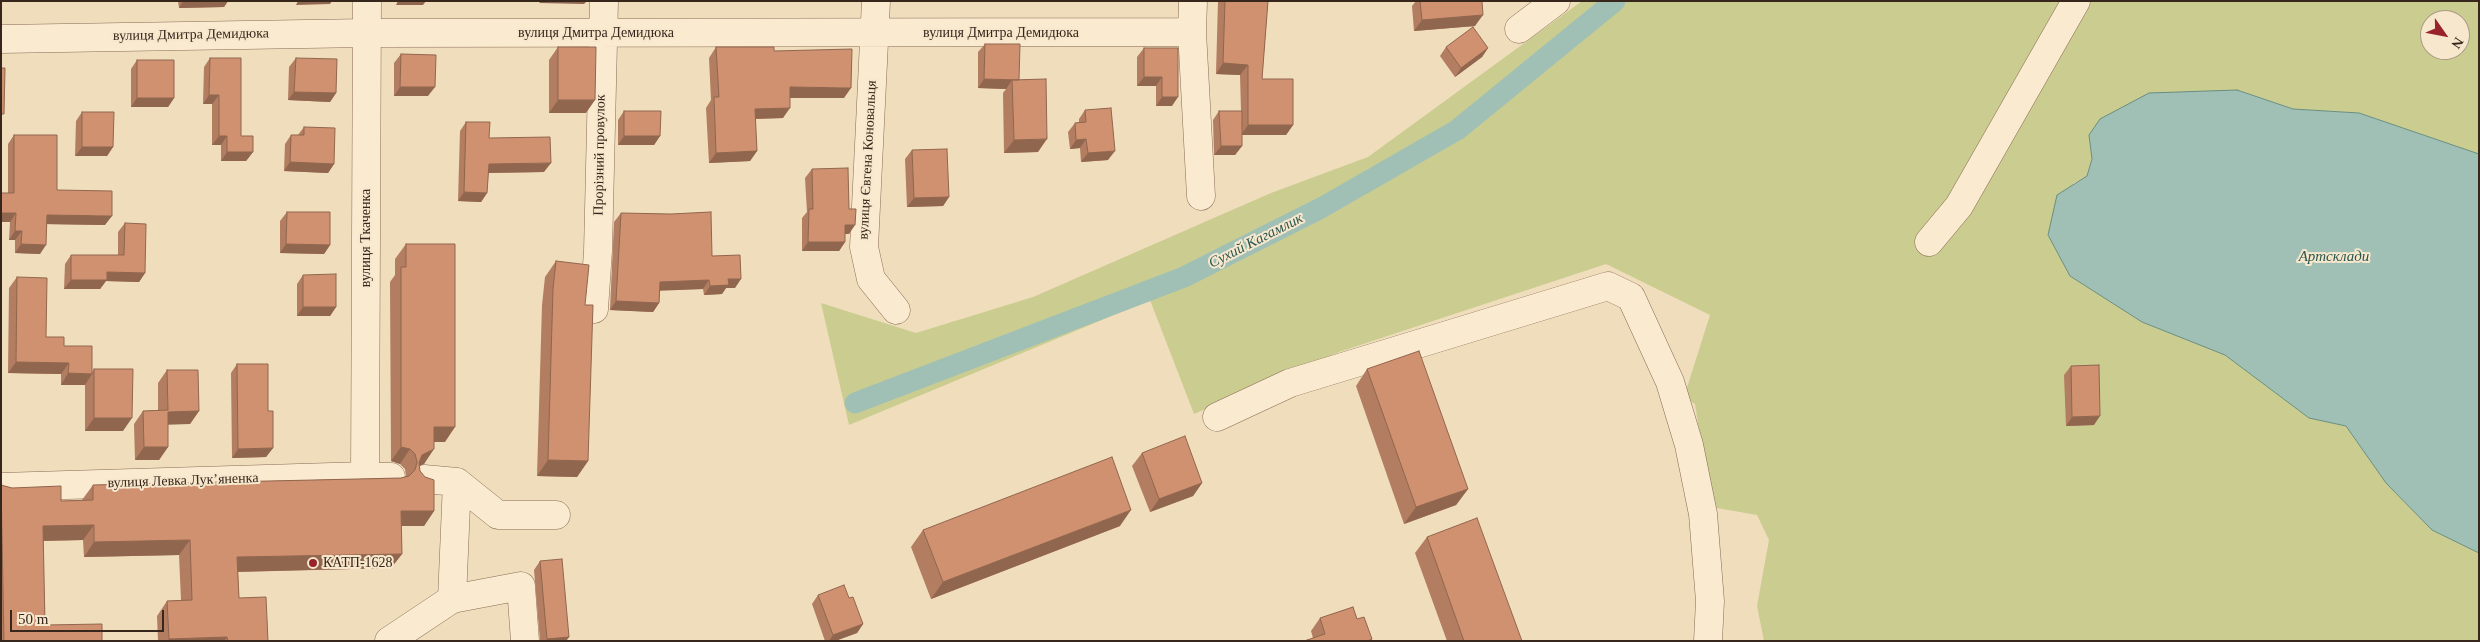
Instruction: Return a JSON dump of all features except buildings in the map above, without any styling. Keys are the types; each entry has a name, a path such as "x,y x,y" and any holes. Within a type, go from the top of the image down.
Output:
{"street":[{"name":"вулиця Ткаченка","path":"367,1 378,476"},
{"name":"Прорізний провулок","path":"594,309 598,251 604,1"},
{"name":"вулиця Євгена Коновальця","path":"876,1 864,247 871,279 896,310"},
{"path":"1193,1 1192,32 1201,196"},
{"path":"1519,1 1519,28 1556,1"},
{"path":"1929,242 1960,206 2076,1"},
{"name":"вулиця Дмитра Демидюка","path":"1,39 367,32 1192,32"},
{"path":"1217,417 1290,384 1608,286 1631,297 1670,382 1689,445 1703,514 1710,601 1708,641"},
{"name":"вулиця Левка Лукʼяненка","path":"1,487 378,476"},
{"path":"424,479 456,482 498,515 556,515"},
{"path":"452,599 456,482"},
{"path":"389,641 452,599 521,586 525,641"}],"green space":[{"path":"1582,1 2479,1 2479,154 2359,113 2293,109 2237,90 2089,135 2092,159 2087,177 2074,183 2048,235 2070,276 2142,322 2225,355 2309,418 2346,426 2386,483 2432,530 2479,553 2479,641 1764,641 1757,606 1769,540 1757,515 1711,507 1695,404 1684,397 1710,315 1606,264 1339,352 1194,414 1150,300 849,425 821,303 916,333 1033,297 1271,193 1368,157"}],"water":[{"name":"Артсклади","path":"2237,90 2293,109 2359,113 2479,154 2479,553 2432,530 2386,483 2346,426 2309,418 2225,355 2142,322 2070,276 2048,235 2057,195 2087,176 2092,159 2089,135 2100,119 2149,93"}],"waterway":[{"name":"Сухий Кагамлик","path":"855,403 1184,277 1321,208 1457,130 1615,1"}],"place":[{"name":"КАТП-1628","path":"313,563"}]}
